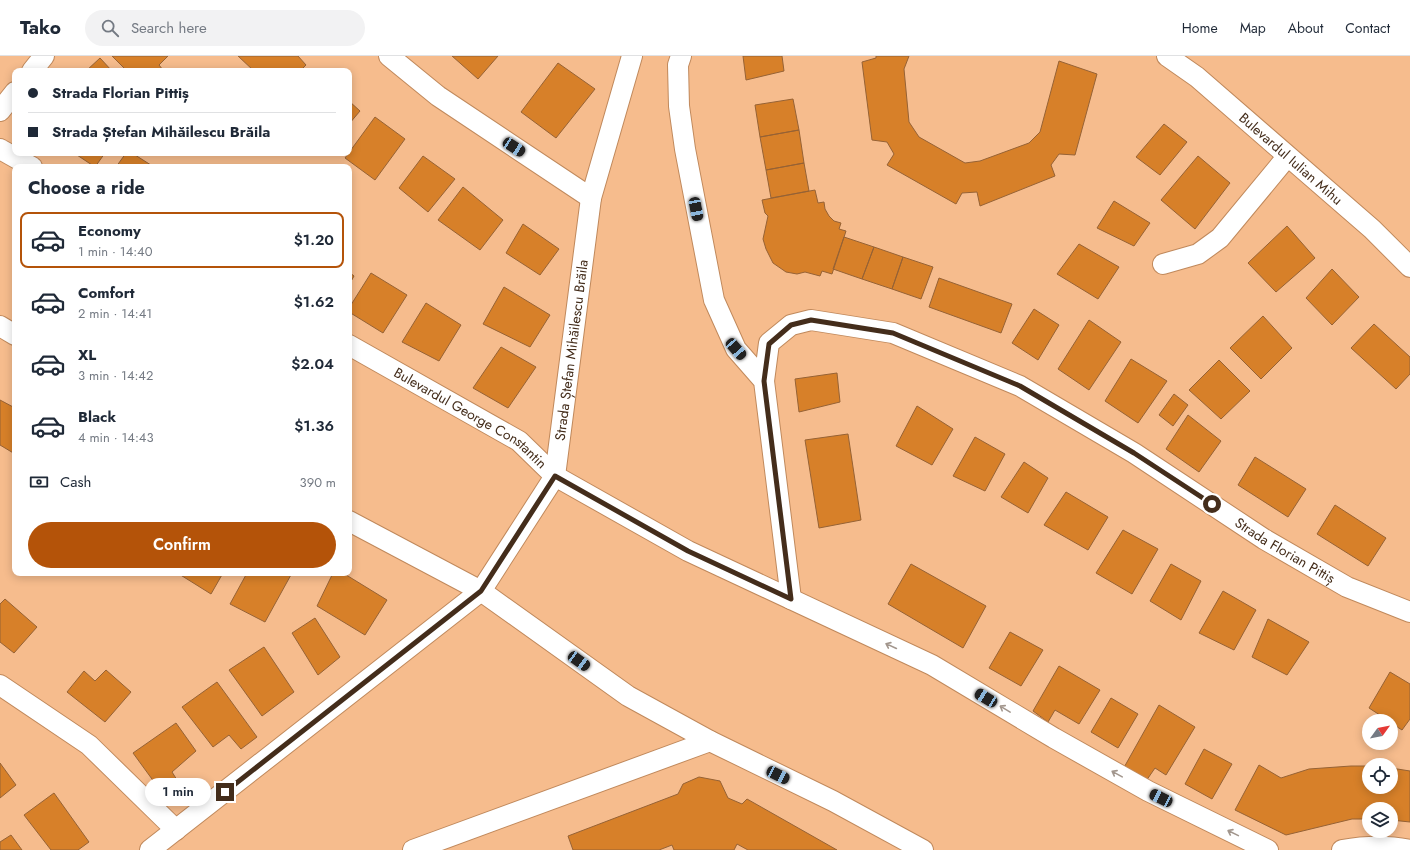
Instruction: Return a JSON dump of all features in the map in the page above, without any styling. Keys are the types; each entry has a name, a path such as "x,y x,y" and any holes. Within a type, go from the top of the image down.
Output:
{"street":[{"path":"34,68 44,56"},
{"path":"389,56 438,96 591,198"},
{"name":"Strada Ștefan Mihăilescu Brăila","path":"150,850 481,591 555,476 591,198 632,56"},
{"path":"681,56 678,65 679,106 685,149 714,300 736,349 764,381"},
{"name":"Bulevardul Iulian Mihu","path":"1167,56 1197,77 1372,230 1410,267"},
{"path":"0,111 12,96"},
{"path":"0,149 12,156"},
{"path":"12,156 27,164"},
{"path":"1163,264 1198,254 1220,238 1287,157"},
{"name":"Strada Florian Pittiș","path":"791,599 764,381 769,344 791,325 811,320 893,333 1020,386 1134,453 1264,539 1347,587 1410,612"},
{"path":"0,326 12,333"},
{"name":"Bulevardul George Constantin","path":"352,347 519,441 555,476 688,551 932,665 1054,738 1148,791 1268,850"},
{"path":"352,523 481,591 628,696 710,742 833,801 922,850"},
{"path":"0,685 89,745 176,830"},
{"path":"413,850 710,742"},
{"path":"1342,850 1362,846 1395,846 1410,850"}],"building":[{"path":"112,56 168,56 159,65 161,68 124,68"},
{"path":"238,56 298,56 306,65 303,68 251,68"},
{"path":"452,56 498,56 478,79"},
{"path":"743,56 782,56 784,71 746,80"},
{"path":"876,56 909,56 904,69 909,122 919,137 965,163 980,161 1029,143 1040,132 1059,61 1097,74 1075,155 1059,154 1051,165 1055,176 980,206 977,192 962,193 956,204 887,165 894,154 887,142 872,140 862,62 876,58"},
{"path":"100,58 109,68 89,68"},
{"path":"558,63 595,89 556,138 521,112"},
{"path":"793,99 799,130 760,137 755,105"},
{"path":"352,104 360,111 352,120"},
{"path":"375,117 405,139 375,180 345,158 346,156 352,156 352,148"},
{"path":"1164,124 1187,142 1160,175 1136,157"},
{"path":"799,130 804,163 766,170 760,137"},
{"path":"78,156 103,156 97,164 90,164"},
{"path":"124,156 137,156 149,164 118,164"},
{"path":"423,156 455,179 428,212 399,188"},
{"path":"1198,156 1230,183 1195,229 1161,200"},
{"path":"804,163 809,191 771,198 766,170"},
{"path":"463,187 503,220 480,250 438,220"},
{"path":"815,190 818,203 824,202 825,209 829,216 834,221 841,223 839,229 846,231 832,274 822,271 820,276 805,272 797,274 786,272 773,263 766,249 763,239 768,216 765,213 762,200"},
{"path":"1114,201 1150,223 1134,246 1097,228"},
{"path":"523,224 559,249 540,275 506,253"},
{"path":"1287,226 1315,258 1276,292 1248,263"},
{"path":"844,237 874,247 862,279 833,269"},
{"path":"1079,244 1119,267 1098,299 1057,274"},
{"path":"874,247 903,257 892,289 862,279"},
{"path":"903,257 933,267 921,299 892,289"},
{"path":"1332,269 1359,297 1332,325 1306,298"},
{"path":"371,273 407,295 383,333 352,314 352,303"},
{"path":"939,278 1012,304 1001,333 929,307"},
{"path":"504,287 550,315 530,347 483,324"},
{"path":"426,303 461,325 439,361 402,342"},
{"path":"1034,309 1059,325 1038,360 1012,343"},
{"path":"1263,316 1292,348 1261,379 1230,348"},
{"path":"1089,320 1121,342 1089,390 1058,369"},
{"path":"1374,324 1410,357 1410,374 1396,389 1351,348"},
{"path":"501,347 536,367 508,408 473,388"},
{"path":"1131,359 1167,381 1138,423 1105,401"},
{"path":"1219,360 1250,391 1221,419 1189,390"},
{"path":"837,373 840,402 799,412 795,379"},
{"path":"1174,394 1188,405 1173,426 1159,415"},
{"path":"0,400 12,406 12,452 0,445"},
{"path":"917,406 953,429 932,465 896,446"},
{"path":"1188,415 1221,441 1199,472 1166,449"},
{"path":"848,434 861,520 819,528 805,440"},
{"path":"975,437 1005,454 985,491 953,476"},
{"path":"1255,457 1306,489 1288,517 1238,485"},
{"path":"1024,462 1048,478 1028,513 1001,497"},
{"path":"1066,492 1108,517 1088,550 1044,525"},
{"path":"1335,505 1386,538 1368,566 1317,534"},
{"path":"1123,530 1158,549 1132,594 1096,573"},
{"path":"911,564 986,606 963,648 888,604"},
{"path":"1171,564 1201,581 1181,620 1150,601"},
{"path":"182,576 221,576 211,594"},
{"path":"245,576 290,576 265,622 230,604"},
{"path":"332,576 348,576 387,600 365,635 317,606"},
{"path":"1223,591 1256,610 1234,650 1199,633"},
{"path":"5,599 37,627 14,653 0,642 0,604"},
{"path":"315,618 340,657 318,675 292,633"},
{"path":"1268,619 1309,642 1287,675 1252,657"},
{"path":"1010,632 1043,650 1021,686 989,668"},
{"path":"264,647 294,692 262,716 229,670"},
{"path":"1059,666 1100,690 1079,724 1055,710 1048,722 1033,711"},
{"path":"106,670 131,692 105,722 67,692 84,671 95,681"},
{"path":"1390,672 1410,684 1410,719 1402,730 1398,727 1398,714 1378,714 1369,708"},
{"path":"217,682 257,737 241,749 229,735 213,747 182,707"},
{"path":"1111,698 1138,714 1118,748 1091,732"},
{"path":"1159,705 1195,727 1166,775 1155,768 1144,784 1122,771"},
{"path":"176,723 196,751 172,772 184,791 168,801 133,753"},
{"path":"1204,749 1232,764 1212,799 1185,784"},
{"path":"0,763 16,785 0,798"},
{"path":"1259,765 1281,778 1309,769 1362,766 1362,794 1398,794 1398,769 1410,771 1410,822 1398,821 1398,802 1362,802 1362,819 1352,819 1286,835 1235,810"},
{"path":"699,777 720,781 728,798 742,804 747,799 837,850 748,850 737,844 734,850 674,850 672,845 659,850 573,850 568,836 678,794 683,784"},
{"path":"54,793 89,842 78,850 51,850 24,815"},
{"path":"11,835 22,850 0,850 0,842"}],"route":[{"path":"225,792 481,591 555,476 688,551 791,599 764,381 769,344 791,325 811,320 893,333 1020,386 1134,453 1212,504"}]}
